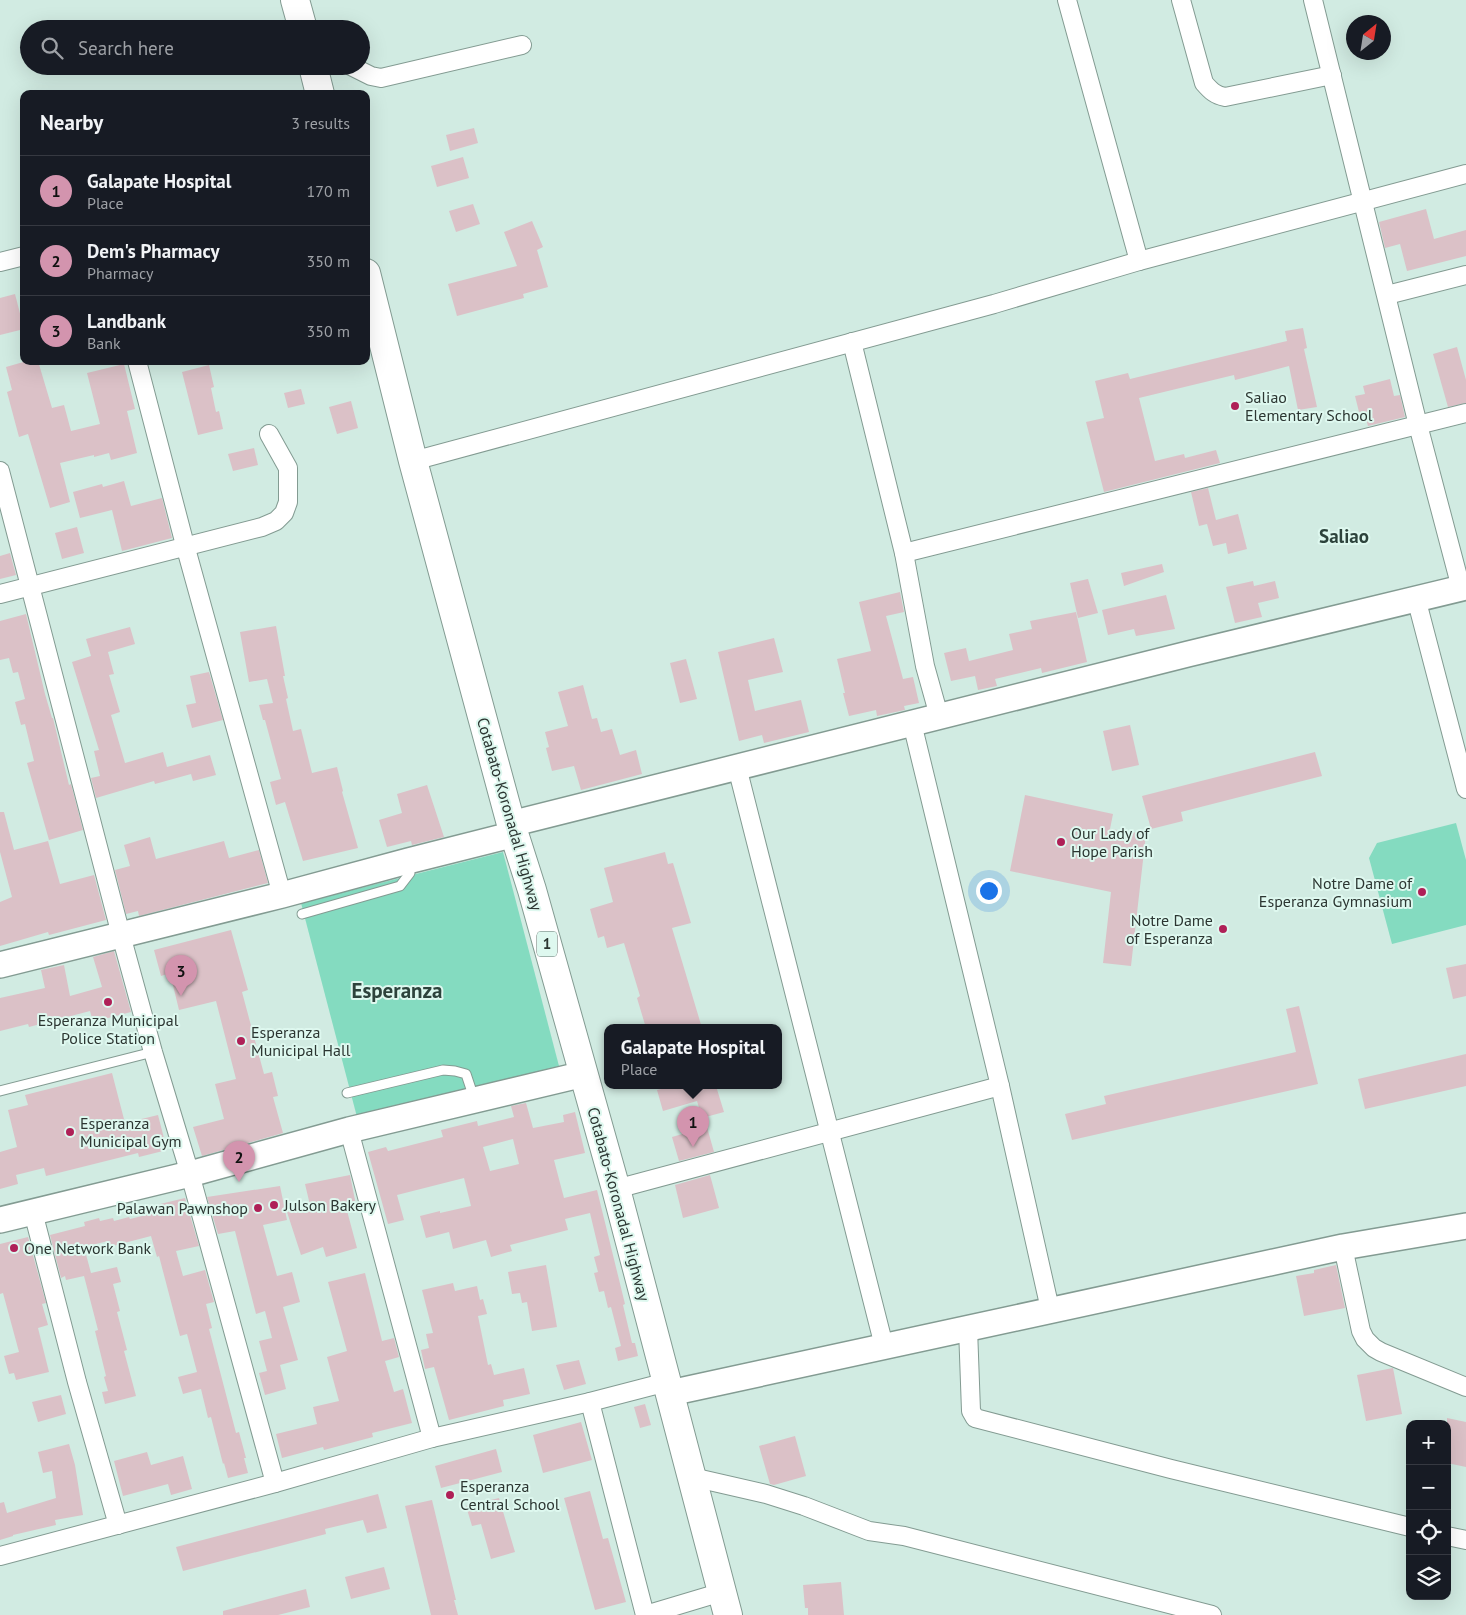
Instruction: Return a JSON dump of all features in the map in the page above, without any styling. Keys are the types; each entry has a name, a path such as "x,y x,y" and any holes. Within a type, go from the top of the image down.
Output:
{"highway":[{"path":"295,0 300,20"},
{"path":"315,75 319,90"},
{"name":"Cotabato-Koronadal Highway","path":"370,289 414,461 513,829 616,1189 725,1604"}],"street":[{"path":"1067,0 1139,261"},
{"path":"1182,0 1204,82 1210,91 1217,95 1225,97 1332,75"},
{"path":"0,965 282,895 736,767 1416,598 1464,588 1418,426 1313,0"},
{"path":"370,75 381,78 522,45"},
{"path":"414,461 994,304 1139,261 1466,174"},
{"path":"0,262 20,257"},
{"path":"1387,295 1466,275"},
{"path":"852,342 904,553 925,666 939,716"},
{"path":"138,365 185,546 282,895"},
{"path":"904,553 1466,413"},
{"path":"0,594 262,527 276,521 284,513 288,502 288,468 268,434"},
{"path":"0,471 121,935 190,1174 275,1483"},
{"path":"1416,598 1462,762 1466,789"},
{"path":"912,723 1000,1086 1050,1309"},
{"path":"736,767 884,1346"},
{"path":"0,1220 190,1174 349,1130 584,1074"},
{"path":"616,1189 1000,1086"},
{"path":"349,1130 432,1438"},
{"path":"33,1212 118,1525"},
{"path":"0,1556 275,1483 432,1438 590,1402 884,1346 1344,1247 1466,1226"},
{"path":"1344,1247 1361,1331 1366,1340 1374,1348 1394,1358 1466,1387"},
{"path":"968,1328 971,1411 975,1418 1171,1469 1406,1525"},
{"path":"590,1402 645,1615 725,1604"},
{"path":"692,1477 766,1494 804,1506 869,1531 904,1536 1212,1615"},
{"path":"1451,1537 1466,1540"}],"lane":[{"path":"302,914 400,886 410,873 408,861"},
{"path":"0,1091 154,1052"},
{"path":"347,1093 443,1070 456,1070 466,1074 474,1100"}],"green space":[{"name":"Notre Dame of Esperanza Gymnasium","path":"1456,823 1466,860 1466,925 1392,944 1369,858 1377,843"},
{"path":"503,852 559,1066 357,1117 301,903"}],"building":[{"path":"474,128 478,143 450,151 446,135"},
{"path":"463,157 469,178 437,187 431,166"},
{"path":"473,204 480,224 456,232 449,211"},
{"path":"1426,209 1434,239 1466,230 1466,256 1407,271 1400,244 1385,248 1379,222"},
{"path":"532,221 543,247 537,250 548,287 523,294 524,298 457,316 448,284 517,266 504,232"},
{"path":"15,294 20,313 20,330 0,335 0,298"},
{"path":"1303,328 1307,348 1304,349 1317,407 1298,410 1289,366 1235,380 1234,375 1139,398 1155,461 1184,454 1185,458 1216,450 1220,463 1104,492 1086,422 1104,418 1095,381 1128,373 1130,379 1287,341 1285,331"},
{"path":"1457,347 1466,380 1466,403 1448,407 1433,354"},
{"path":"20,363 20,365 39,365 52,408 64,405 71,431 100,424 87,373 124,365 135,409 127,411 137,453 111,460 109,453 60,463 70,502 50,508 28,434 19,437 7,392 12,390 6,367"},
{"path":"209,365 214,387 211,388 216,412 219,411 223,429 198,435 182,372"},
{"path":"1390,379 1394,396 1400,395 1405,417 1368,426 1364,411 1359,412 1355,396 1365,394 1363,386"},
{"path":"301,389 305,404 288,408 284,393"},
{"path":"351,401 358,428 337,434 329,407"},
{"path":"254,448 258,465 233,471 228,454"},
{"path":"124,481 131,506 162,498 172,538 122,551 112,510 80,518 73,492 102,484 103,487"},
{"path":"1208,488 1216,520 1238,514 1247,549 1228,554 1226,543 1213,546 1207,524 1199,526 1191,492"},
{"path":"77,527 84,553 62,559 55,533"},
{"path":"10,553 16,575 0,579 0,556"},
{"path":"1162,564 1164,572 1124,586 1121,573"},
{"path":"1088,579 1098,613 1078,618 1070,583"},
{"path":"1253,581 1254,586 1275,581 1279,598 1258,603 1262,617 1235,623 1226,587"},
{"path":"900,592 904,612 886,616 903,679 913,677 919,703 904,706 905,710 877,716 876,710 849,716 837,659 871,651 859,602"},
{"path":"1166,595 1175,629 1136,636 1134,629 1108,635 1102,610"},
{"path":"1076,612 1087,662 1042,673 1041,668 995,679 997,686 978,690 975,676 951,681 944,653 966,648 969,661 1013,650 1009,634 1032,629 1030,621"},
{"path":"26,614 69,785 71,784 83,830 49,840 27,763 34,761 25,724 21,725 15,702 25,699 18,672 13,673 9,658 0,660 0,621"},
{"path":"276,626 285,676 283,676 288,698 286,699 293,731 301,729 312,773 337,767 358,848 303,861 285,802 276,805 270,782 281,779 259,705 273,703 267,679 249,682 240,632"},
{"path":"130,627 135,644 108,652 114,674 109,675 120,712 111,715 125,763 163,752 167,767 210,755 216,775 193,781 191,774 155,784 154,781 96,798 91,778 100,776 94,751 99,750 72,662 91,656 86,639"},
{"path":"774,638 783,672 748,680 755,711 801,700 809,732 764,743 762,735 739,741 718,652"},
{"path":"686,659 697,699 680,703 670,663"},
{"path":"209,672 223,720 192,728 186,705 196,703 190,676"},
{"path":"583,685 592,719 597,718 601,732 612,729 620,755 636,750 642,774 581,790 574,766 552,771 546,748 549,747 545,732 568,726 558,692"},
{"path":"1130,725 1139,765 1112,771 1103,731"},
{"path":"1315,752 1322,776 1181,812 1183,821 1151,829 1142,796"},
{"path":"427,785 444,837 412,845 411,841 387,847 379,820 402,813 397,794"},
{"name":"Our Lady of Hope Parish","path":"1025,795 1113,814 1110,829 1146,834 1131,966 1103,963 1111,892 1010,871"},
{"path":"0,812 4,812 14,850 48,841 60,884 94,875 106,920 49,935 48,932 0,946 0,902 12,897 0,852"},
{"path":"150,837 156,859 224,841 229,858 259,850 268,883 139,916 138,911 126,914 115,870 130,866 124,845"},
{"path":"665,852 668,864 673,863 691,923 672,928 701,1024 645,1024 637,998 640,996 624,943 607,948 604,936 598,938 590,909 613,902 604,868"},
{"path":"231,930 248,990 242,992 264,1074 272,1072 278,1096 273,1097 283,1133 202,1156 193,1127 224,1119 215,1084 236,1079 216,1001 179,1010 170,973 161,976 154,950"},
{"path":"114,951 131,1012 93,1022 90,1011 29,1027 28,1024 0,1031 0,998 45,988 41,970 64,965 70,996 102,987 93,957"},
{"path":"1466,964 1466,996 1453,999 1446,968"},
{"path":"1299,1006 1318,1084 1072,1140 1065,1114 1106,1104 1104,1096 1296,1052 1286,1009"},
{"path":"1466,1054 1466,1086 1365,1109 1358,1079"},
{"name":"Esperanza Municipal Gym","path":"112,1073 125,1123 158,1115 167,1150 139,1157 138,1153 46,1176 44,1168 16,1175 18,1184 0,1189 0,1152 17,1147 8,1110 28,1105 25,1095"},
{"path":"717,1089 724,1112 702,1118 697,1101 663,1111 657,1090"},
{"path":"526,1103 533,1128 564,1122 563,1115 575,1112 585,1153 554,1160 564,1198 597,1190 625,1304 623,1305 632,1343 635,1343 638,1356 618,1361 615,1348 621,1346 611,1307 608,1308 604,1291 599,1292 594,1273 598,1272 594,1257 600,1255 590,1213 565,1219 568,1230 510,1245 512,1251 491,1257 486,1240 453,1249 449,1232 426,1238 420,1216 471,1206 464,1178 397,1195 404,1220 388,1224 368,1152 386,1147 388,1151 443,1137 441,1130 477,1121 478,1126 514,1117 511,1106","holes":["513,1139 519,1164 490,1171 483,1147"]},
{"path":"707,1127 714,1152 679,1161 672,1137"},
{"path":"350,1175 356,1205 346,1207 357,1248 326,1257 323,1247 301,1255 287,1212 310,1205 305,1184"},
{"path":"710,1175 719,1208 683,1218 675,1185"},
{"path":"280,1186 287,1220 263,1225 277,1276 292,1272 300,1302 283,1307 298,1360 280,1365 286,1389 265,1395 259,1373 267,1371 259,1341 272,1338 265,1311 256,1314 235,1231 218,1234 207,1197"},
{"path":"185,1198 199,1246 176,1251 183,1276 205,1270 214,1302 206,1304 212,1328 209,1329 236,1433 239,1432 246,1458 244,1458 248,1473 228,1478 211,1417 208,1418 201,1389 183,1394 178,1377 197,1372 187,1334 180,1336 159,1256 157,1257 151,1236 109,1247 108,1241 84,1247 91,1273 117,1267 121,1282 113,1284 120,1311 117,1312 127,1350 124,1351 136,1396 105,1404 102,1392 108,1391 104,1377 106,1376 95,1331 98,1330 84,1276 66,1280 65,1276 61,1278 50,1235 85,1226 84,1222 99,1218 100,1221 113,1218 114,1221 158,1212 156,1205"},
{"path":"28,1237 46,1303 42,1304 48,1325 38,1328 49,1372 16,1380 14,1373 9,1374 4,1356 19,1352 3,1293 0,1294 0,1244"},
{"path":"546,1265 557,1327 532,1331 527,1302 522,1303 520,1293 512,1294 508,1272"},
{"path":"1336,1265 1345,1308 1304,1316 1296,1276 1314,1273 1314,1270"},
{"path":"365,1273 382,1341 394,1338 399,1357 385,1361 394,1392 403,1389 412,1423 372,1433 373,1437 324,1450 323,1447 282,1458 276,1434 317,1424 313,1407 339,1401 327,1357 347,1351 328,1282"},
{"path":"453,1283 455,1291 477,1286 480,1300 483,1299 487,1314 478,1316 488,1365 491,1364 494,1375 524,1368 530,1394 503,1400 504,1406 449,1420 434,1367 425,1369 421,1350 429,1348 426,1334 433,1333 422,1290"},
{"path":"579,1360 586,1384 564,1390 556,1365"},
{"path":"1393,1368 1402,1414 1366,1421 1357,1375"},
{"path":"61,1395 66,1414 38,1422 32,1402"},
{"path":"645,1404 651,1425 640,1428 634,1407"},
{"path":"1447,1418 1466,1422 1466,1467 1451,1464 1451,1420 1447,1420"},
{"path":"581,1422 592,1460 543,1473 533,1435"},
{"path":"795,1436 806,1476 774,1485 770,1484 759,1446"},
{"path":"69,1444 75,1465 83,1515 55,1520 56,1525 0,1540 0,1503 4,1502 7,1513 56,1498 52,1471 43,1473 38,1452"},
{"path":"496,1449 502,1472 441,1488 435,1466"},
{"path":"147,1452 151,1465 183,1456 192,1489 171,1495 168,1484 123,1496 114,1461"},
{"path":"590,1491 603,1539 608,1538 626,1602 595,1610 564,1498"},
{"path":"378,1494 387,1528 367,1533 363,1520 325,1529 326,1534 183,1571 176,1547"},
{"path":"499,1498 515,1552 491,1559 481,1524 472,1526 466,1506"},
{"path":"432,1500 458,1615 431,1615 405,1506"},
{"path":"384,1567 390,1589 351,1599 345,1577"},
{"path":"841,1582 844,1615 808,1615 808,1608 805,1608 803,1585"},
{"path":"306,1589 310,1607 278,1615 223,1615 223,1611"}],"place":[{"name":"Saliao Elementary School","path":"1235,406"},
{"name":"Our Lady of Hope Parish","path":"1061,842"},
{"name":"Notre Dame of Esperanza Gymnasium","path":"1422,892"},
{"name":"Notre Dame of Esperanza","path":"1223,929"},
{"name":"Landbank","path":"181,996"},
{"name":"Esperanza Municipal Police Station","path":"108,1002"},
{"name":"Esperanza Municipal Hall","path":"241,1041"},
{"name":"Esperanza Municipal Gym","path":"70,1132"},
{"name":"Galapate Hospital","path":"693,1147"},
{"name":"Dem's Pharmacy","path":"239,1182"},
{"name":"Julson Bakery","path":"274,1205"},
{"name":"Palawan Pawnshop","path":"258,1208"},
{"name":"One Network Bank","path":"14,1248"},
{"name":"Esperanza Central School","path":"450,1495"}],"district":[{"name":"Saliao","path":"1344,536"},
{"name":"Esperanza","path":"397,991"}]}
